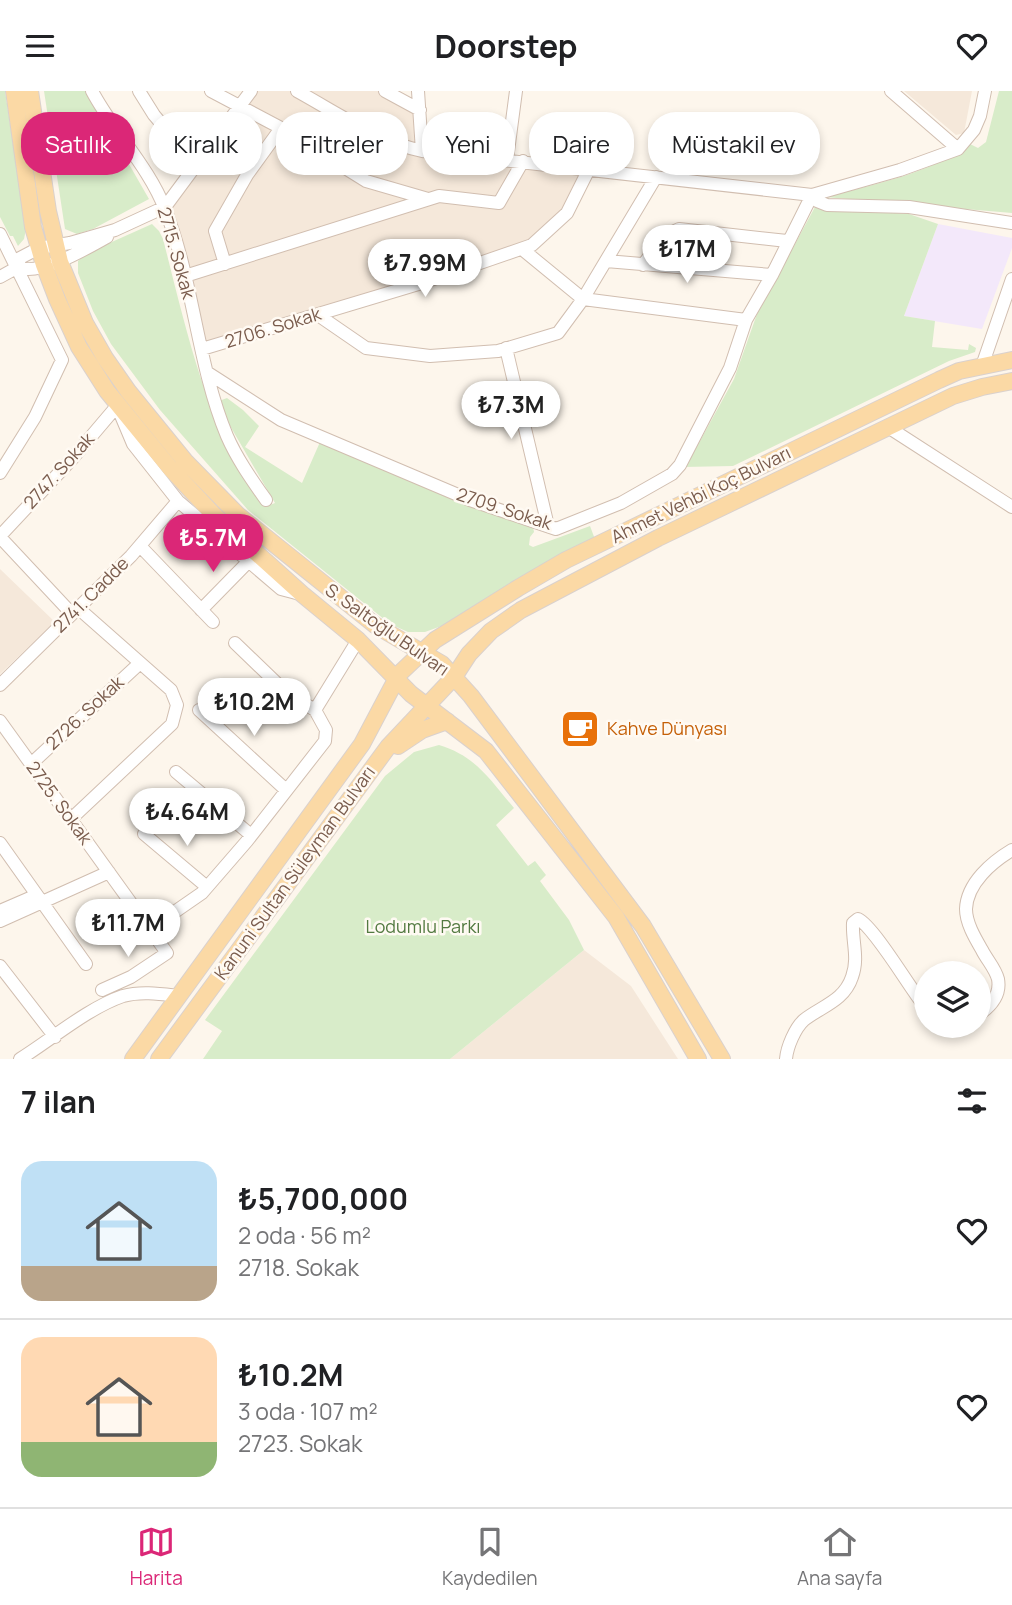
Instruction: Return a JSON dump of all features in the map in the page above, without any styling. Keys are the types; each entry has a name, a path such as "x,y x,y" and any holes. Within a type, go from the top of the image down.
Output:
{"main road":[{"name":"S. Saltoğlu Bulvarı","path":"14,91 33,227 105,358 141,408 201,479 259,533 383,631 442,664 473,698 643,926 722,1059"},
{"name":"S. Saltoğlu Bulvarı","path":"30,91 49,255 57,299 79,347 117,406 213,514 358,640 425,706 486,751 616,917 698,1059"},
{"name":"Ahmet Vehbi Koç Bulvarı","path":"407,665 421,652 517,588 566,560 949,375 1012,360"},
{"name":"Ahmet Vehbi Koç Bulvarı","path":"439,693 483,638 521,610 658,538 888,427 966,391 1012,381"},
{"name":"Kanuni Sultan Süleyman Bulvarı","path":"133,1059 362,744 395,679 407,665"},
{"name":"Kanuni Sultan Süleyman Bulvarı","path":"159,1059 376,762 439,693"},
{"path":"376,762 408,738 447,721"}],"street":[{"name":"2715. Sokak","path":"92,91 165,207 208,373 228,437 240,461 266,500"},
{"path":"139,91 152,112"},
{"path":"211,91 276,126"},
{"path":"236,112 251,91"},
{"path":"298,91 388,140 422,151 418,91"},
{"path":"385,91 420,110"},
{"path":"513,112 516,91"},
{"path":"891,91 958,149"},
{"path":"634,174 812,195 900,170 958,149 974,130 985,91"},
{"path":"225,264 215,231 247,175 276,135"},
{"path":"515,160 529,162"},
{"path":"185,277 439,196 499,203 523,161"},
{"path":"0,277 18,267 20,258 49,255 109,236 115,230 165,207 190,175"},
{"path":"356,175 366,181 430,199"},
{"name":"2706. Sokak","path":"202,349 318,315 532,245 567,213 586,175"},
{"path":"318,315 366,348 430,356 498,351 558,333 583,299 656,177"},
{"path":"812,195 817,201 827,205 909,207 1012,223"},
{"name":"2709. Sokak","path":"208,373 281,420 470,500 556,529 621,503 672,474 680,465 730,368 746,320 812,195"},
{"path":"643,265 664,236 679,229 788,241"},
{"path":"0,234 62,360 35,417 0,473"},
{"path":"522,249 583,299 746,320"},
{"path":"18,267 26,270 49,255"},
{"path":"606,261 772,275"},
{"path":"982,366 1012,279"},
{"path":"506,348 548,526"},
{"path":"117,406 133,444 178,501 281,589 302,594"},
{"name":"2747. Sokak","path":"0,536 117,406"},
{"path":"888,427 1012,507"},
{"name":"2741. Cadde","path":"0,685 140,546 178,501"},
{"path":"0,536 75,611 172,689 177,705 172,724 71,819"},
{"path":"140,546 214,622"},
{"path":"201,610 248,562"},
{"path":"315,710 358,640"},
{"path":"150,929 202,893 326,741 326,730 315,710 288,694 235,643"},
{"name":"2726. Sokak","path":"31,764 140,663"},
{"path":"199,710 286,790"},
{"name":"2725. Sokak","path":"0,721 167,953 131,977 102,990"},
{"path":"176,772 251,835"},
{"path":"144,834 207,887"},
{"path":"0,843 86,964"},
{"path":"990,961 970,927 966,909 972,889 986,868 1012,850"},
{"path":"0,911 109,872"},
{"path":"0,921 39,899"},
{"path":"786,1059 793,1038 803,1021 845,992 857,960 853,923 858,919 861,919 874,935 914,989"},
{"path":"991,963 998,985 996,998 991,1003"},
{"path":"0,966 5,982 55,1037"},
{"path":"20,1059 98,1008 125,996 150,993 178,996"}],"shaded area":[{"path":"251,91 379,91 417,112 422,175 515,175 515,161 529,162 529,175 586,175 567,213 532,245 202,349 165,207 189,175 262,175 262,112 235,112"},
{"path":"904,91 972,91 964,133 956,135"},
{"path":"938,224 1012,238 1012,248 982,329 904,316"},
{"path":"0,569 55,622 0,674"},
{"path":"584,950 631,986 678,1059 450,1059"}],"green space":[{"path":"0,91 5,91 26,229 24,239 18,246 0,217"},
{"path":"44,91 87,91 99,112 47,112"},
{"path":"999,91 1012,91 1012,213 825,197 882,183 920,170 970,144 978,148 986,142"},
{"path":"57,175 135,175 149,199 93,229 77,234 65,229"},
{"path":"815,207 909,214 938,224 904,316 935,321 932,347 968,350 969,344 976,348 975,352 949,361 733,466 683,467 734,379 757,314"},
{"path":"152,224 163,239 190,343 214,415 245,479 265,507 275,503 222,412 219,401 227,398 259,426 245,447 302,483 320,442 533,527 529,545 533,547 590,526 596,542 553,558 447,624 425,632 408,632 390,624 248,510 160,410 111,344 93,311 78,273 78,261 85,254"},
{"name":"Lodumlu Parkı","path":"439,745 473,762 514,808 496,825 528,866 535,861 546,875 540,881 569,920 584,950 450,1059 203,1059 222,1031 205,1020 385,776 414,752"}],"place":[{"name":"Kahve Dünyası","path":"580,729"}]}
